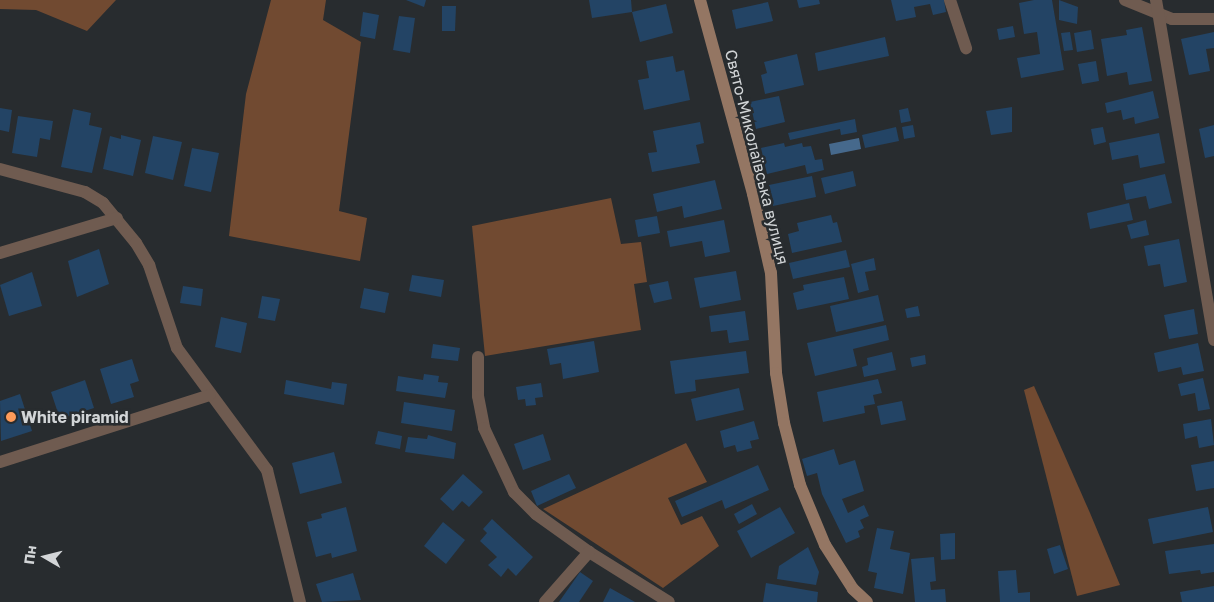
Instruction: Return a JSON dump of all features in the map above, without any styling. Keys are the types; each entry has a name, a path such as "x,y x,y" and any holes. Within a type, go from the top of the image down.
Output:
{"street":[{"name":"Свято-Миколаївська вулиця","path":"700,0 753,194 771,273 776,373 784,424 800,485 824,545 853,589 867,602"},
{"path":"950,0 966,48"},
{"path":"1125,0 1156,5 1172,18 1214,19"},
{"path":"1156,5 1214,340"},
{"path":"0,169 85,192 103,204 117,218 149,265 176,348 267,470 300,602"},
{"path":"0,254 117,218"},
{"path":"478,357 478,396 484,428 514,492 536,514 589,552 669,602"},
{"path":"0,462 210,395"},
{"path":"545,602 589,552"}],"shaded area":[{"path":"0,0 116,0 87,31 36,10 0,9"},
{"path":"271,0 326,0 323,20 361,42 339,211 367,218 360,261 229,236 246,94"},
{"path":"611,198 621,244 641,242 647,282 634,284 641,330 485,356 472,226"},
{"path":"1034,386 1120,585 1077,596 1024,390"},
{"path":"686,443 707,482 668,498 681,525 702,516 719,546 663,588 543,509"}],"water":[{"path":"859,138 861,149 831,155 829,144"}],"building":[{"path":"406,0 426,0 424,7"},
{"path":"589,0 631,0 632,12 592,18"},
{"path":"797,0 819,0 820,4 799,8"},
{"path":"891,0 944,0 946,12 933,15 930,4 914,7 916,17 896,21"},
{"path":"1034,0 1052,0 1064,70 1021,78 1017,58 1040,54 1037,32 1024,34 1019,3"},
{"path":"1059,0 1078,7 1077,24 1059,20"},
{"path":"768,2 773,21 736,29 732,10"},
{"path":"666,4 673,33 640,42 632,12"},
{"path":"442,6 456,6 455,31 442,31"},
{"path":"363,12 379,15 375,39 360,36"},
{"path":"399,16 415,18 410,53 393,50"},
{"path":"1013,26 1015,37 999,40 997,29"},
{"path":"1142,27 1152,81 1129,85 1127,72 1107,76 1101,39 1127,35 1126,30"},
{"path":"1091,30 1094,49 1077,52 1074,33"},
{"path":"1070,32 1073,50 1064,51 1061,33"},
{"path":"1214,32 1214,48 1206,49 1210,71 1189,75 1181,39"},
{"path":"885,37 889,56 818,71 815,53"},
{"path":"797,54 804,85 765,94 761,75 767,73 764,62"},
{"path":"673,56 676,72 684,70 690,100 644,110 638,80 649,78 646,61"},
{"path":"1096,61 1099,81 1082,84 1078,64"},
{"path":"1153,91 1159,118 1135,124 1134,117 1123,120 1121,110 1107,113 1105,103"},
{"path":"779,96 785,122 756,129 750,102"},
{"path":"1012,107 1012,132 991,135 986,111"},
{"path":"0,108 12,110 9,132 0,130"},
{"path":"908,108 911,121 901,123 899,110"},
{"path":"73,109 91,113 89,125 102,128 92,173 61,167"},
{"path":"18,116 53,121 50,140 40,138 37,157 12,153"},
{"path":"855,119 857,132 841,135 840,129 790,140 788,133"},
{"path":"700,122 704,143 696,145 700,163 652,172 648,153 657,152 653,131"},
{"path":"913,125 915,137 904,139 902,127"},
{"path":"1214,125 1214,156 1205,158 1199,129"},
{"path":"896,127 899,141 865,148 862,135"},
{"path":"1103,127 1106,142 1094,145 1091,129"},
{"path":"1159,133 1165,163 1140,168 1138,155 1112,160 1109,143"},
{"path":"121,135 141,140 133,176 103,169 110,136 121,139"},
{"path":"153,136 182,142 173,180 145,173"},
{"path":"784,143 785,147 802,143 803,147 811,146 815,160 822,159 824,170 807,174 805,165 767,174 761,148"},
{"path":"192,148 219,153 211,192 184,186"},
{"path":"853,171 856,186 825,194 821,178"},
{"path":"1165,174 1172,203 1149,209 1146,196 1126,200 1123,184"},
{"path":"812,176 816,197 773,206 769,185"},
{"path":"715,180 722,209 684,218 682,206 657,212 653,194"},
{"path":"1129,203 1133,220 1090,229 1087,213"},
{"path":"831,215 833,223 837,222 842,242 792,253 788,234 799,231 797,223"},
{"path":"657,216 660,233 638,237 635,220"},
{"path":"724,220 730,252 705,257 702,241 670,247 667,231"},
{"path":"1146,220 1149,235 1131,239 1127,225"},
{"path":"1179,239 1187,282 1164,287 1160,264 1148,266 1144,246"},
{"path":"99,249 109,284 77,297 68,261"},
{"path":"846,250 850,267 793,279 789,263"},
{"path":"874,258 876,270 865,272 869,290 858,293 851,264"},
{"path":"736,271 741,300 700,308 694,278"},
{"path":"32,272 42,306 9,316 0,285"},
{"path":"412,275 444,280 441,297 409,291"},
{"path":"844,277 849,299 797,310 793,293 804,290 803,285"},
{"path":"668,281 672,299 654,303 649,285"},
{"path":"183,286 203,289 201,306 180,303"},
{"path":"364,288 389,293 385,313 360,308"},
{"path":"878,295 884,321 836,332 830,306"},
{"path":"262,296 280,299 275,321 258,318"},
{"path":"918,306 920,316 907,318 905,309"},
{"path":"1194,309 1198,334 1169,339 1164,315"},
{"path":"745,311 749,340 729,343 727,330 711,332 709,316"},
{"path":"221,317 247,323 241,353 215,347"},
{"path":"886,325 889,340 853,349 857,366 815,376 807,343"},
{"path":"594,341 599,372 563,379 561,363 550,365 547,349"},
{"path":"1198,343 1204,371 1183,375 1181,367 1158,372 1154,353"},
{"path":"433,344 460,348 458,361 431,358"},
{"path":"746,351 749,373 695,380 696,391 675,394 670,361"},
{"path":"892,352 896,370 864,377 862,367 868,365 867,358"},
{"path":"925,355 926,364 912,367 910,358"},
{"path":"132,359 139,381 130,384 134,397 111,404 100,369"},
{"path":"424,374 439,376 438,382 448,383 445,398 396,391 398,376 423,380"},
{"path":"1203,378 1210,409 1198,411 1195,393 1181,396 1178,384"},
{"path":"878,379 882,393 873,395 875,404 864,406 865,413 823,422 817,392"},
{"path":"85,380 94,408 60,419 51,392"},
{"path":"286,380 331,389 332,382 347,384 344,405 284,394"},
{"path":"541,383 543,397 535,398 536,405 526,406 525,399 518,400 516,387"},
{"path":"739,388 744,410 696,421 691,399"},
{"path":"20,394 32,431 1,441 0,401"},
{"path":"902,401 906,420 881,425 877,406"},
{"path":"404,402 455,410 452,431 401,423"},
{"path":"1211,419 1214,445 1199,448 1197,436 1185,439 1183,424"},
{"path":"754,421 759,439 750,441 752,448 737,452 735,445 724,448 720,431"},
{"path":"378,431 402,436 400,449 375,444"},
{"path":"543,434 551,460 523,470 514,444"},
{"path":"428,435 456,443 454,459 405,452 408,437 427,439"},
{"path":"834,449 839,465 855,460 864,491 842,499 848,513 864,505 869,516 860,520 864,528 858,531 860,537 846,543 822,494 817,473 807,476 802,459"},
{"path":"334,452 342,483 300,494 292,463"},
{"path":"1214,461 1214,488 1196,491 1191,465"},
{"path":"758,465 769,490 725,509 722,500 682,517 675,501"},
{"path":"463,474 483,492 469,507 462,501 453,511 440,499"},
{"path":"569,474 576,488 537,506 531,491"},
{"path":"752,504 757,514 739,524 734,514"},
{"path":"346,507 357,551 332,558 331,553 316,557 307,522 322,518 321,514"},
{"path":"780,507 795,533 751,558 737,531"},
{"path":"1208,507 1213,532 1153,544 1148,519"},
{"path":"492,519 533,557 516,576 508,568 501,577 488,565 497,557 480,541 487,533 483,529"},
{"path":"443,522 465,540 446,564 424,546"},
{"path":"877,528 894,531 890,549 910,553 903,594 874,588 877,573 868,571"},
{"path":"955,533 955,559 941,560 940,534"},
{"path":"1214,544 1214,572 1201,574 1200,570 1169,574 1165,551"},
{"path":"1060,545 1068,569 1054,574 1047,549"},
{"path":"808,547 819,572 816,585 777,579 779,566"},
{"path":"934,557 936,581 930,582 931,590 945,589 946,602 915,602 911,559"},
{"path":"1016,570 1018,593 1030,592 1030,602 1000,602 998,571"},
{"path":"580,572 593,581 579,602 559,602"},
{"path":"353,573 361,600 322,602 316,584"},
{"path":"766,583 818,592 817,602 763,602"},
{"path":"1214,586 1214,602 1182,602 1180,592"},
{"path":"610,588 635,602 603,602"}],"place":[{"name":"White piramid","path":"11,417"}]}
